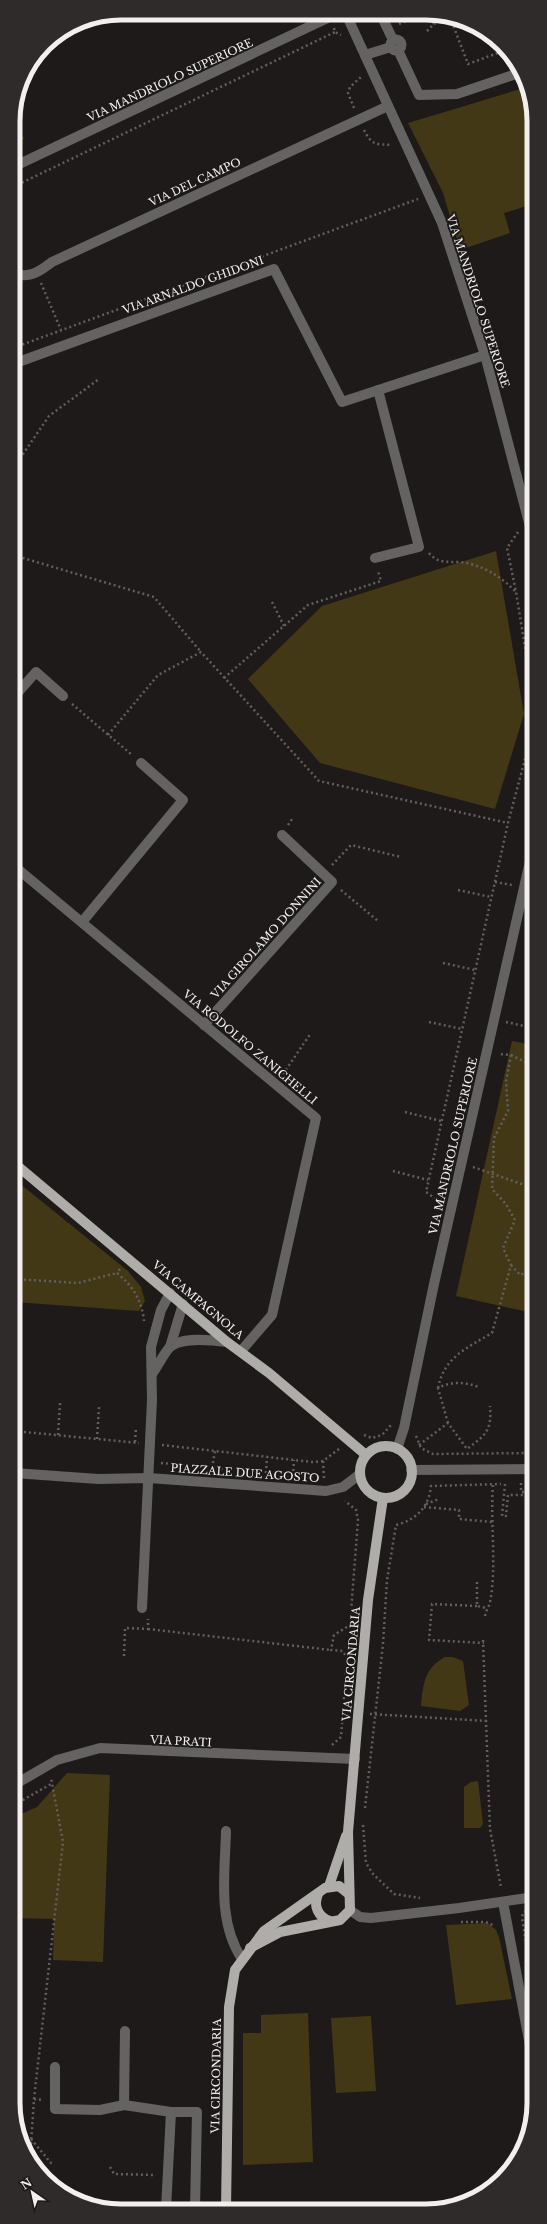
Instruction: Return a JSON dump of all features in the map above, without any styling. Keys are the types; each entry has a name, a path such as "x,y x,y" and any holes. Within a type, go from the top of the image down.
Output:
{"main road":[{"name":"VIA CAMPAGNOLA","path":"20,1167 227,1342 269,1373 366,1455"},
{"path":"384,1446 397,1449 406,1456 411,1470 409,1483 403,1491 392,1497 383,1498 376,1496 367,1490 362,1483 360,1474 361,1463 366,1455 374,1449 384,1446"},
{"name":"VIA CIRCONDARIA","path":"250,1948 280,1932 340,1920 350,1910 351,1900 349,1894 350,1862 348,1832 368,1607 383,1498"},
{"name":"VIA CIRCONDARIA","path":"226,2204 229,2007 232,1981 235,1970 264,1931 329,1886 348,1832"},
{"path":"329,1886 339,1886 349,1894"},
{"path":"318,1894 316,1904 317,1910 322,1917 330,1921"}],"street":[{"name":"VIA MANDRIOLO SUPERIORE","path":"20,165 323,20"},
{"name":"VIA MANDRIOLO SUPERIORE","path":"349,20 442,223 485,355 527,515"},
{"path":"383,20 394,46 419,95 457,94 515,74"},
{"path":"365,55 394,46"},
{"name":"VIA DEL CAMPO","path":"38,274 52,262 388,106"},
{"name":"VIA ARNALDO GHIDONI","path":"20,361 274,269 342,402 485,355"},
{"path":"20,275 38,274"},
{"path":"375,558 419,547 378,390"},
{"path":"20,690 36,672 63,696"},
{"path":"82,922 183,800 141,763"},
{"name":"VIA GIROLAMO DONNINI","path":"204,1025 332,882 282,835"},
{"name":"VIA RODOLFO ZANICHELLI","path":"20,870 316,1118 272,1316 240,1351"},
{"name":"VIA MANDRIOLO SUPERIORE","path":"397,1449 404,1428 434,1284 527,875"},
{"path":"142,1608 149,1478 152,1374 151,1347 161,1310 170,1293"},
{"path":"152,1374 170,1347 183,1304"},
{"path":"170,1347 184,1342 200,1340 227,1342"},
{"path":"411,1470 527,1469"},
{"name":"PIAZZALE DUE AGOSTO","path":"20,1473 98,1479 149,1478 326,1491 343,1487 360,1474"},
{"name":"VIA PRATI","path":"20,1781 56,1760 100,1748 355,1760"},
{"path":"226,1831 225,1910 228,1932 242,1959"},
{"path":"350,1910 360,1917 371,1918 527,1898"},
{"path":"503,1902 527,2019"},
{"path":"124,2105 125,2031"},
{"path":"55,2066 55,2109 100,2110 124,2105 171,2112 197,2112 195,2204"},
{"path":"166,2204 171,2112"}],"path":[{"path":"427,30 440,21"},
{"path":"451,23 468,64 499,52"},
{"path":"20,184 335,32"},
{"path":"20,345 421,198"},
{"path":"38,274 61,330"},
{"path":"20,459 49,416 99,379"},
{"path":"520,530 507,548 527,659"},
{"path":"419,547 426,550 433,558 442,561 469,563 497,574 516,592"},
{"path":"20,557 154,598 224,679 319,781 508,823"},
{"path":"224,679 308,605 381,580 375,558"},
{"path":"272,602 284,626"},
{"path":"108,735 158,675 201,652"},
{"path":"63,696 141,763"},
{"path":"444,1205 426,1192 428,1180 508,823 527,752"},
{"path":"318,785 319,781"},
{"path":"323,874 351,845 401,857"},
{"path":"332,882 378,921"},
{"path":"495,882 524,888"},
{"path":"458,890 491,898"},
{"path":"522,936 525,923"},
{"path":"443,963 475,970"},
{"path":"502,1028 505,1014"},
{"path":"504,1021 527,1027"},
{"path":"429,1022 462,1029"},
{"path":"276,1085 311,1033"},
{"path":"495,1061 498,1047"},
{"path":"497,1053 511,1055 527,1063"},
{"path":"511,1055 506,1080 508,1111 494,1138 492,1189 506,1204 515,1220 503,1248 511,1265 520,1275 527,1272"},
{"path":"405,1112 442,1121"},
{"path":"471,1174 474,1159"},
{"path":"472,1167 527,1186"},
{"path":"393,1171 428,1180"},
{"path":"20,1279 78,1283 117,1273 129,1258"},
{"path":"490,1406 492,1420 485,1436 467,1448 448,1424 438,1388 441,1373 459,1353 492,1333 511,1265"},
{"path":"117,1273 133,1289 143,1310 144,1323"},
{"path":"438,1388 446,1384 465,1382 479,1387"},
{"path":"58,1435 60,1403"},
{"path":"97,1439 99,1407"},
{"path":"20,1432 135,1442 312,1462 323,1461 359,1433 372,1438 382,1435 392,1424"},
{"path":"420,1445 448,1424"},
{"path":"135,1442 136,1426"},
{"path":"416,1430 416,1438 421,1448 433,1454 527,1453"},
{"path":"212,1468 215,1451"},
{"path":"266,1473 267,1457"},
{"path":"293,1476 294,1460"},
{"path":"318,1478 325,1478 323,1461"},
{"path":"158,1462 235,1470"},
{"path":"258,1472 272,1474"},
{"path":"286,1475 299,1476"},
{"path":"521,1483 521,1492 527,1492"},
{"path":"485,1616 486,1608 490,1603 493,1484"},
{"path":"504,1484 502,1516 506,1516 508,1495 527,1495"},
{"path":"364,1809 383,1644 387,1580 396,1525 407,1522 421,1513 430,1495 431,1486 475,1485"},
{"path":"425,1506 439,1499"},
{"path":"331,1650 334,1635 350,1625 358,1520 356,1510 347,1501 340,1500"},
{"path":"425,1506 459,1510 459,1519 492,1522"},
{"path":"477,1582 477,1606"},
{"path":"486,1608 477,1606 432,1604 429,1640 484,1641 490,1829 501,1888"},
{"path":"124,1656 125,1628"},
{"path":"148,1630 343,1651 347,1658 341,1737 331,1746"},
{"path":"369,1714 487,1721"},
{"path":"31,2148 34,2099 63,1842 51,1784 51,1772 56,1760"},
{"path":"20,1802 51,1784"},
{"path":"364,1817 366,1863 373,1874 394,1894 422,1898"},
{"path":"494,1888 508,1887"},
{"path":"527,1911 523,1913 522,1918 527,1950"},
{"path":"457,1922 486,1922 497,1927"},
{"path":"31,2138 51,2163 54,2164"}],"shaded area":[{"path":"521,89 524,95 527,121 527,206 504,213 510,233 460,250 443,193 408,123"},
{"path":"20,131 24,139 20,141"},
{"path":"496,551 524,714 495,809 320,763 248,679 322,606"},
{"path":"512,1041 527,1044 527,1312 456,1296"},
{"path":"20,1184 128,1271 141,1287 145,1301 139,1311 20,1302"},
{"path":"445,1657 453,1657 463,1661 469,1705 460,1711 421,1706 426,1678 433,1666"},
{"path":"67,1773 110,1775 103,1962 53,1960 54,1919 20,1918 20,1814 37,1807"},
{"path":"478,1781 483,1824 480,1828 464,1828 464,1787 471,1782"},
{"path":"488,1923 496,1930 499,1937 512,1999 456,2005 446,1925"},
{"path":"308,2013 313,2162 243,2165 243,2033 261,2033 261,2015"},
{"path":"371,2016 376,2091 336,2093 331,2018"}]}
